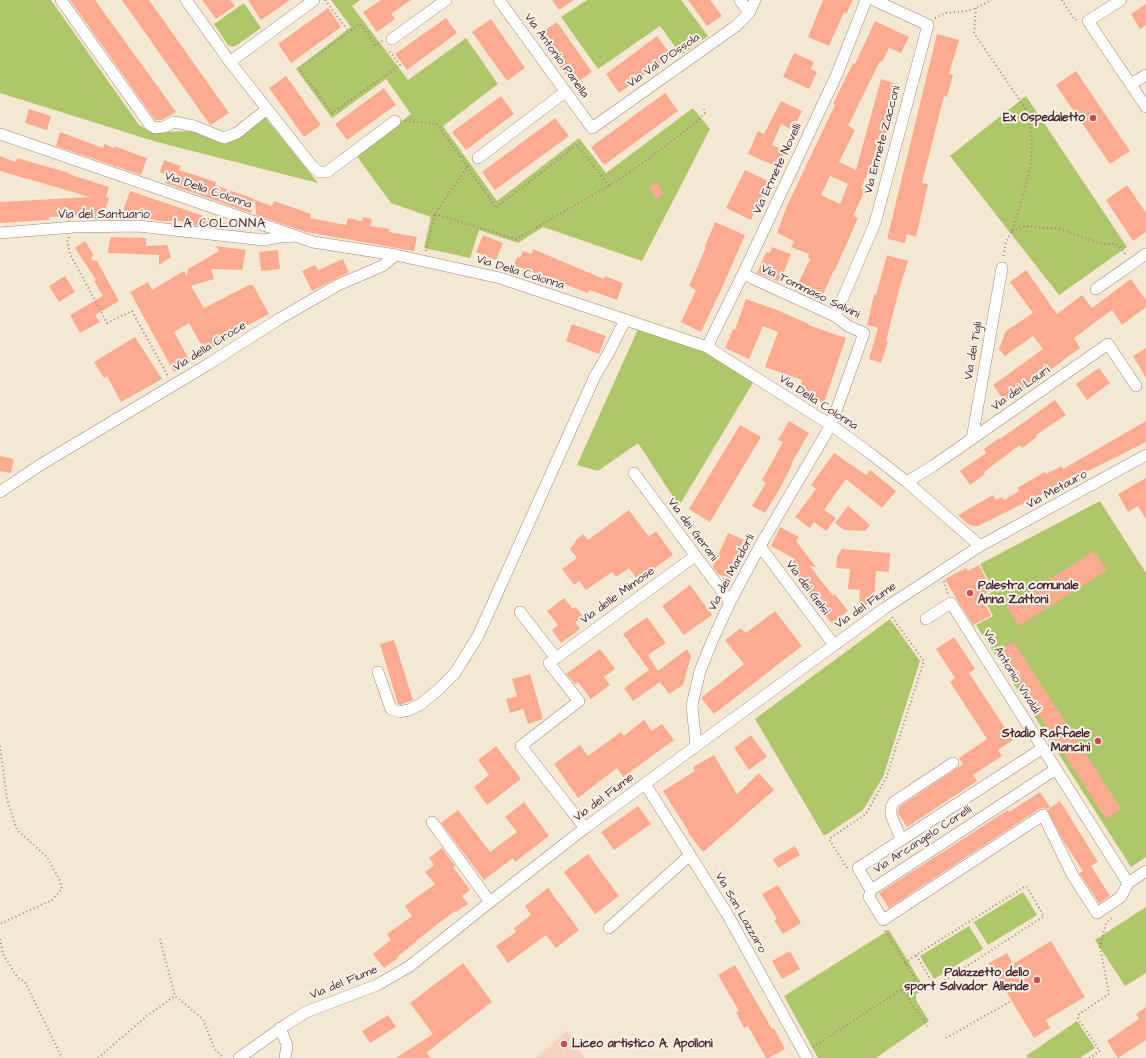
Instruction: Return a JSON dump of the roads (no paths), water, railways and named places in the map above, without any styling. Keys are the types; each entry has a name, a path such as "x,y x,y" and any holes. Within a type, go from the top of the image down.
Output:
{"street":[{"path":"61,0 150,125 155,128 174,122 194,126 224,138 237,133 267,109"},
{"path":"186,0 230,62 312,166 319,172 327,172 395,121"},
{"path":"230,62 314,0"},
{"path":"387,40 446,0"},
{"path":"740,0 749,13"},
{"path":"749,13 755,0"},
{"name":"Via Ermete Novelli","path":"707,347 837,74 866,0"},
{"name":"Via Ermete Zacconi","path":"835,316 875,223 928,25 874,0"},
{"path":"1121,0 1088,20 1146,107"},
{"name":"Via Antonio Panella","path":"504,2 565,92 592,128"},
{"name":"Via Val D'Ossola","path":"592,128 736,26 749,13"},
{"path":"1131,84 1146,75"},
{"path":"478,158 565,92"},
{"name":"Via Della Colonna","path":"0,134 313,242 396,255 500,278 707,347 831,425 871,454 907,482 980,546"},
{"name":"Via del Santuario","path":"0,233 74,227 138,226 264,240 284,236 303,238"},
{"path":"1096,289 1146,254"},
{"name":"Via della Croce","path":"0,492 40,465 208,366 279,319 338,285 382,266 396,255"},
{"name":"Via dei Tigli","path":"972,439 1002,268"},
{"name":"Via Tommaso Salvini","path":"743,274 835,316 848,326 864,333"},
{"path":"378,672 391,709 399,712 408,710 420,704 439,689 455,673 478,636 595,376 625,320"},
{"name":"Via dei Mandorli","path":"696,746 692,705 700,671 713,639 730,602 760,546 831,425 864,333"},
{"name":"Via dei Lauri","path":"907,482 933,466 1108,344 1136,386"},
{"name":"Via Metauro","path":"980,546 1012,530 1146,455"},
{"name":"Via dei Gerani","path":"634,473 730,602"},
{"name":"Via dei Gelsi","path":"760,546 834,645"},
{"name":"Via del Fiume","path":"239,1058 280,1028 306,1012 377,985 410,966 585,828 696,746 885,608 980,546"},
{"name":"Via delle Mimose","path":"556,658 695,556"},
{"name":"Via Antonio Vivaldi","path":"926,619 951,603 1128,883"},
{"path":"520,612 556,658 549,663 578,701 521,746 585,828"},
{"name":"Via Arcangelo Corelli","path":"1043,748 858,868 871,890 1056,769"},
{"path":"901,839 891,815 891,807 894,802 953,763"},
{"name":"Via San Lazzaro","path":"645,784 726,912 806,1055"},
{"path":"871,890 869,897 883,920 1043,815 1073,876 1097,913 1122,897 1128,883 1146,871"},
{"path":"432,822 490,902"},
{"path":"609,928 690,855"},
{"path":"280,1028 287,1045 286,1058"}],"place":[{"name":"Ex Ospedaletto","path":"1093,118"},
{"name":"Palestra comunale Anna Zattoni","path":"970,593"},
{"name":"Stadio Raffaele Mancini","path":"1098,741"},
{"name":"Palazzetto dello sport Salvador Allende","path":"1037,980"},
{"name":"Liceo artistico A. Apolloni","path":"564,1044"}],"district":[{"name":"LA COLONNA","path":"220,224"}]}
